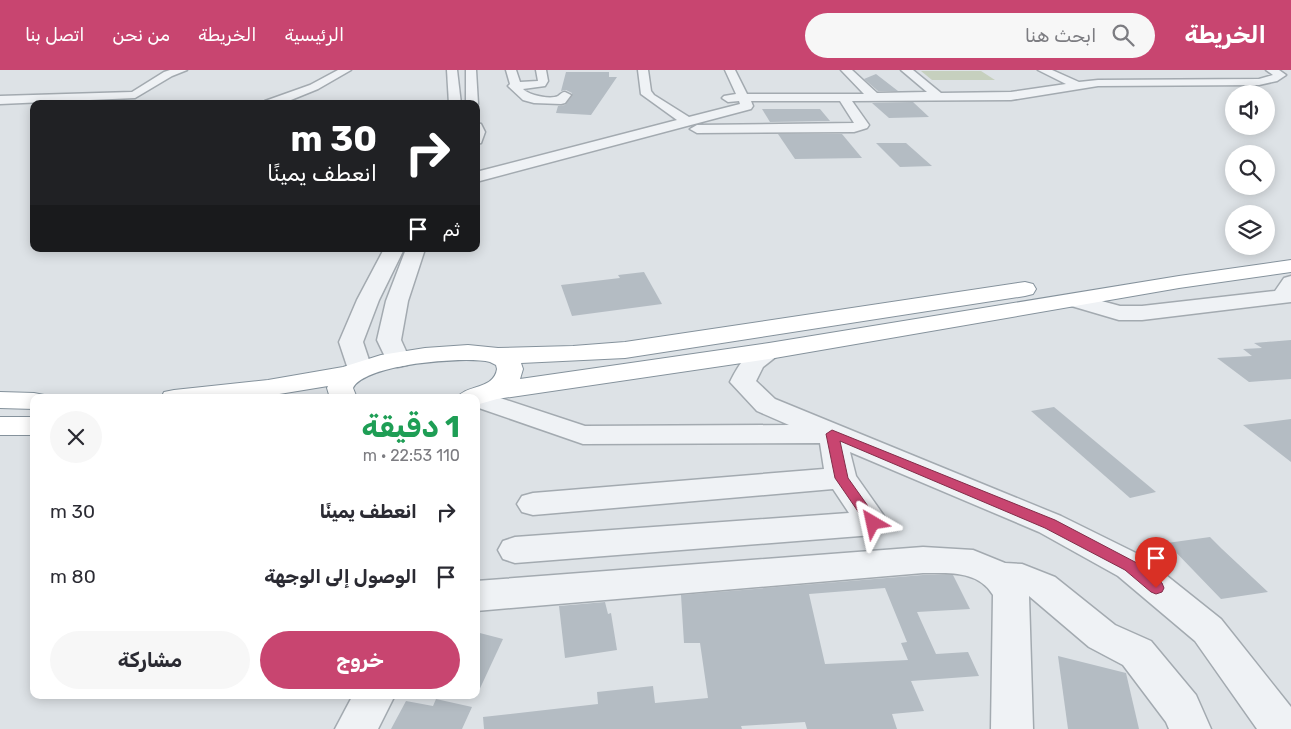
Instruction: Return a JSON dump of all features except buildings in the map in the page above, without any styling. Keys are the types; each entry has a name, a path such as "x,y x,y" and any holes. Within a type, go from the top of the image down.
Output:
{"highway":[{"path":"212,394 351,380 398,360 467,353 498,356 573,354 625,350 1171,266 1291,251"},
{"path":"480,396 769,351 1179,282 1291,266"},
{"path":"480,395 508,378 512,369 509,362 498,356"},
{"path":"0,400 30,401"},
{"path":"0,426 30,426"}],"street":[{"path":"0,100 135,95 168,74 182,70"},
{"path":"280,100 314,87 346,70"},
{"path":"452,70 455,100"},
{"path":"471,70 472,100"},
{"path":"511,70 514,86 520,95 528,99 561,100 565,95"},
{"path":"514,86 541,84 543,81 541,70"},
{"path":"643,70 645,92 690,119"},
{"path":"653,70 656,93 690,119"},
{"path":"717,70 737,101"},
{"path":"730,70 737,101"},
{"path":"846,70 874,97"},
{"path":"906,70 936,93 927,96"},
{"path":"1043,70 1076,85"},
{"path":"480,175 658,130 737,101 778,97 1011,96 1098,83 1259,82 1281,75 1271,70"},
{"path":"658,130 854,128 862,125 844,97"},
{"path":"480,171 690,119"},
{"path":"351,380 351,342 368,300 392,252"},
{"path":"398,360 389,340 397,301 414,252"},
{"path":"1076,300 1119,313 1142,314 1288,293"},
{"path":"769,351 752,363 743,382 766,405 1050,524 1130,566 1208,630 1282,729"},
{"path":"480,397 583,435 832,434"},
{"path":"515,550 873,523 841,478 832,434"},
{"path":"533,504 841,478"},
{"path":"480,596 923,560 972,562 999,576 1022,578 1043,587 1102,636 1137,653 1181,709 1190,729"},
{"path":"999,576 1011,593 1012,729"},
{"path":"356,729 374,699"}],"green space":[{"path":"921,71 981,71 995,80 932,80"}],"route":[{"path":"873,523 841,478 832,434 1050,524 1130,566 1156,588"}]}
